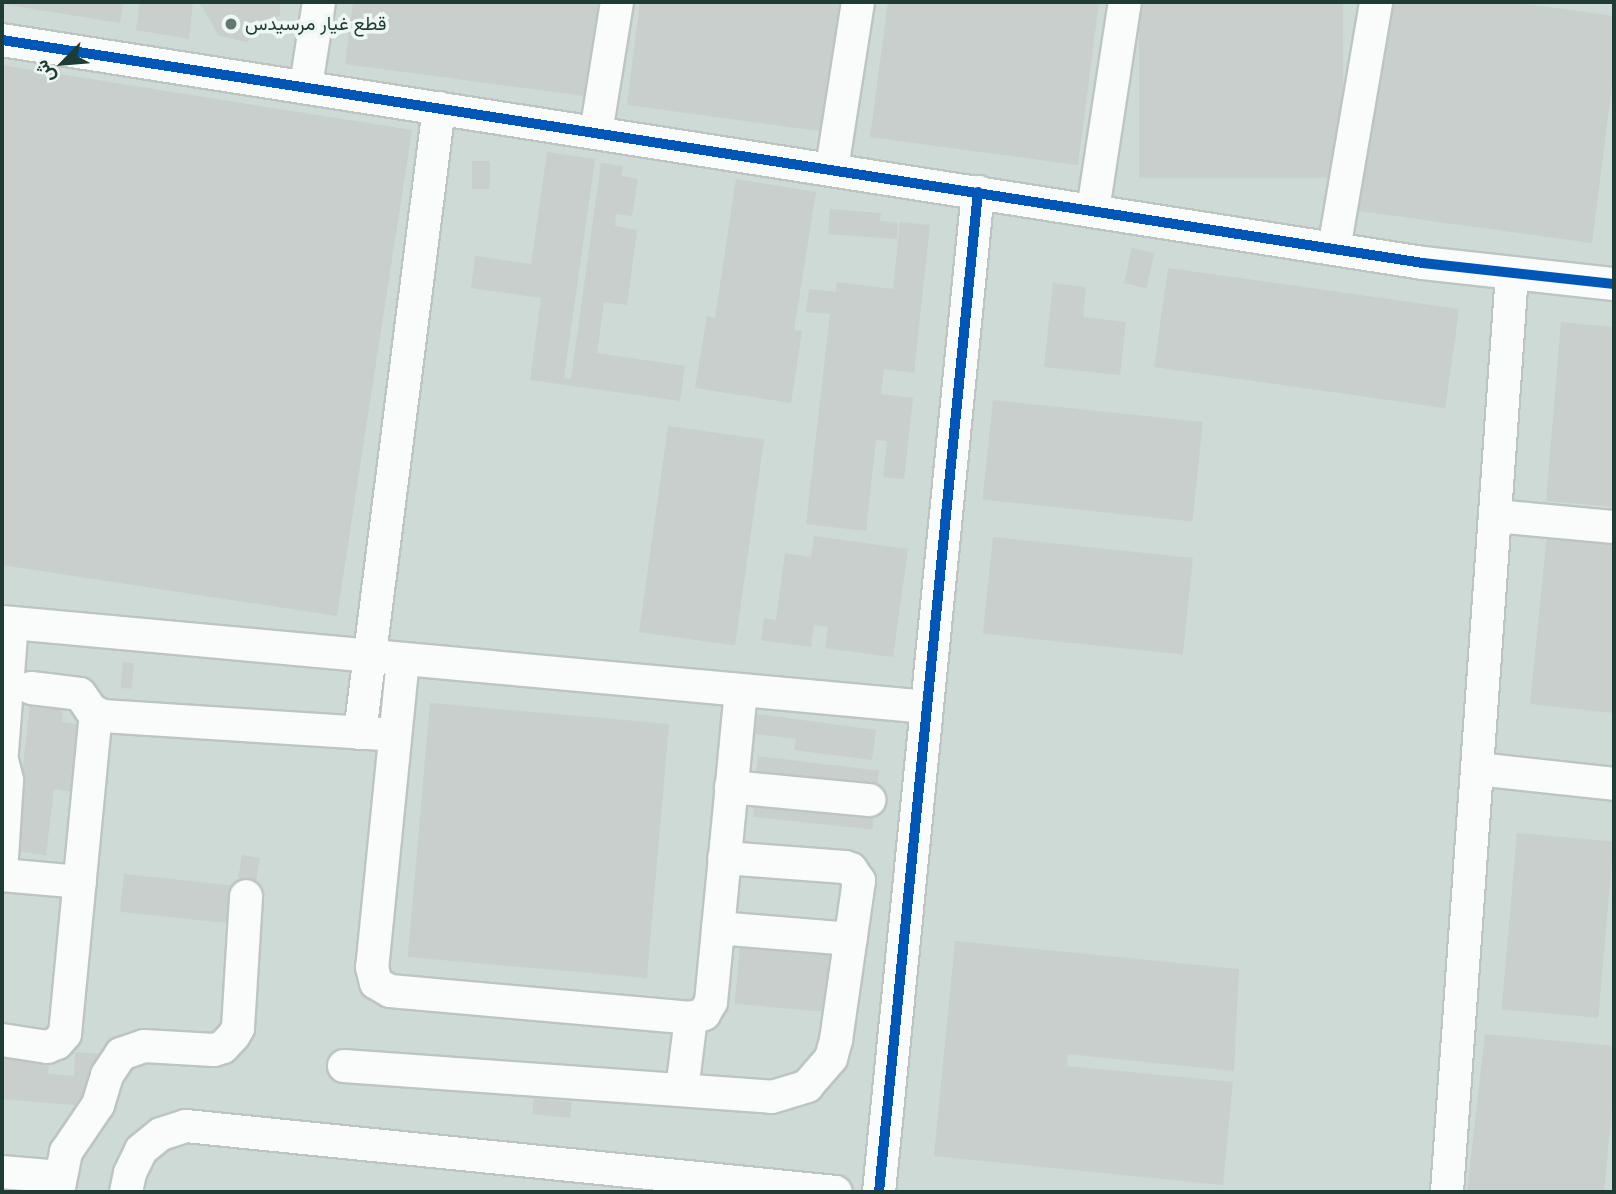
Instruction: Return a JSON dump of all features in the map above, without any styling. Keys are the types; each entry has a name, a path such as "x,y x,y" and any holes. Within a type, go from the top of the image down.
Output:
{"street":[{"path":"306,86 319,2"},
{"path":"596,133 617,2"},
{"path":"832,168 858,2"},
{"path":"1093,210 1125,2"},
{"path":"1334,249 1376,2"},
{"path":"2,40 832,168 1334,249 1512,275 1614,284"},
{"path":"360,733 439,108"},
{"path":"879,1192 978,192"},
{"path":"1447,1192 1512,275"},
{"path":"1495,516 1614,527"},
{"path":"2,752 13,692 7,623 927,708"},
{"path":"403,659 372,967 376,983 390,991 691,1018 704,1014 711,1002 741,690"},
{"path":"2,1040 47,1047 57,1043 65,1034 96,714 80,694 13,692"},
{"path":"96,714 396,735"},
{"path":"2,760 7,780 2,857"},
{"path":"1477,769 1614,784"},
{"path":"732,787 869,800"},
{"path":"344,1066 772,1097 790,1094 814,1080 831,1058 859,888 856,874 851,869 724,858"},
{"path":"2,875 80,883"},
{"path":"2,1172 59,1185 65,1152 98,1105 107,1075 121,1054 144,1046 214,1050 223,1047 234,1035 238,1028 246,895"},
{"path":"718,928 851,939"},
{"path":"682,1090 691,1018"},
{"path":"127,1192 130,1174 141,1150 161,1134 187,1126 741,1188 836,1192"}],"shaded area":[{"path":"2,2 1614,2 1614,1192 2,1192"}],"building":[{"path":"2,2 123,2 120,23"},
{"path":"140,2 193,2 189,39 136,30"},
{"path":"199,2 280,2 280,15 247,42 219,36"},
{"path":"353,2 603,2 591,97 345,64"},
{"path":"640,2 844,2 827,132 627,105"},
{"path":"888,2 1099,2 1078,165 870,137"},
{"path":"1139,2 1343,2 1343,178 1139,178"},
{"path":"1379,2 1511,2 1614,16 1614,70 1592,243 1352,210"},
{"path":"2,65 412,130 337,616 2,565"},
{"path":"547,152 595,159 564,378 571,379 601,163 623,166 621,176 638,179 632,216 616,214 615,226 637,230 627,305 604,302 597,353 685,366 680,401 530,380 541,298 471,288 475,256 531,264"},
{"path":"472,161 490,161 490,189 472,189"},
{"path":"736,179 816,192 794,330 802,331 791,403 695,388 707,316 715,318"},
{"path":"830,209 881,213 880,221 898,223 897,239 828,234"},
{"path":"900,222 930,225 914,373 884,369 881,394 913,398 904,479 883,477 887,441 876,440 866,531 806,524 830,314 806,312 809,289 836,292 837,282 893,289"},
{"path":"1132,248 1154,253 1146,288 1124,283"},
{"path":"1168,268 1459,309 1445,408 1154,367"},
{"path":"1053,283 1086,287 1083,317 1126,322 1120,375 1044,367"},
{"path":"1561,322 1614,327 1614,507 1546,501"},
{"path":"993,400 1203,422 1192,522 983,499"},
{"path":"668,426 764,439 735,645 639,632"},
{"path":"1547,533 1614,541 1614,713 1530,704"},
{"path":"814,536 908,549 893,657 825,648 828,627 814,625 811,647 761,640 764,618 776,620 785,553 811,557"},
{"path":"993,537 1193,558 1183,654 983,633"},
{"path":"123,662 134,663 132,689 121,688"},
{"path":"430,703 669,724 647,978 408,957"},
{"path":"30,705 63,710 62,722 81,725 73,792 54,789 46,855 13,851"},
{"path":"758,714 876,730 872,760 794,750 796,739 755,734"},
{"path":"758,756 879,771 877,789 756,774"},
{"path":"755,799 874,812 872,829 753,817"},
{"path":"1517,833 1614,841 1598,1018 1502,1009"},
{"path":"242,855 260,858 256,881 238,878"},
{"path":"124,874 230,885 226,923 120,912"},
{"path":"955,941 1239,969 1234,1071 1068,1054 1067,1066 1233,1082 1223,1185 934,1156"},
{"path":"740,944 832,952 826,1012 735,1004"},
{"path":"1485,1034 1614,1046 1614,1086 1604,1192 1467,1192"},
{"path":"2,1049 50,1053 48,1074 74,1076 75,1052 102,1054 100,1078 88,1077 86,1106 2,1099"},
{"path":"534,1098 572,1102 570,1118 532,1114"}],"cycle path":[{"path":"2,40 1423,263 1614,284"},
{"path":"879,1192 978,192"}],"place":[{"name":"قطع غيار مرسيدس","path":"231,24"}]}
